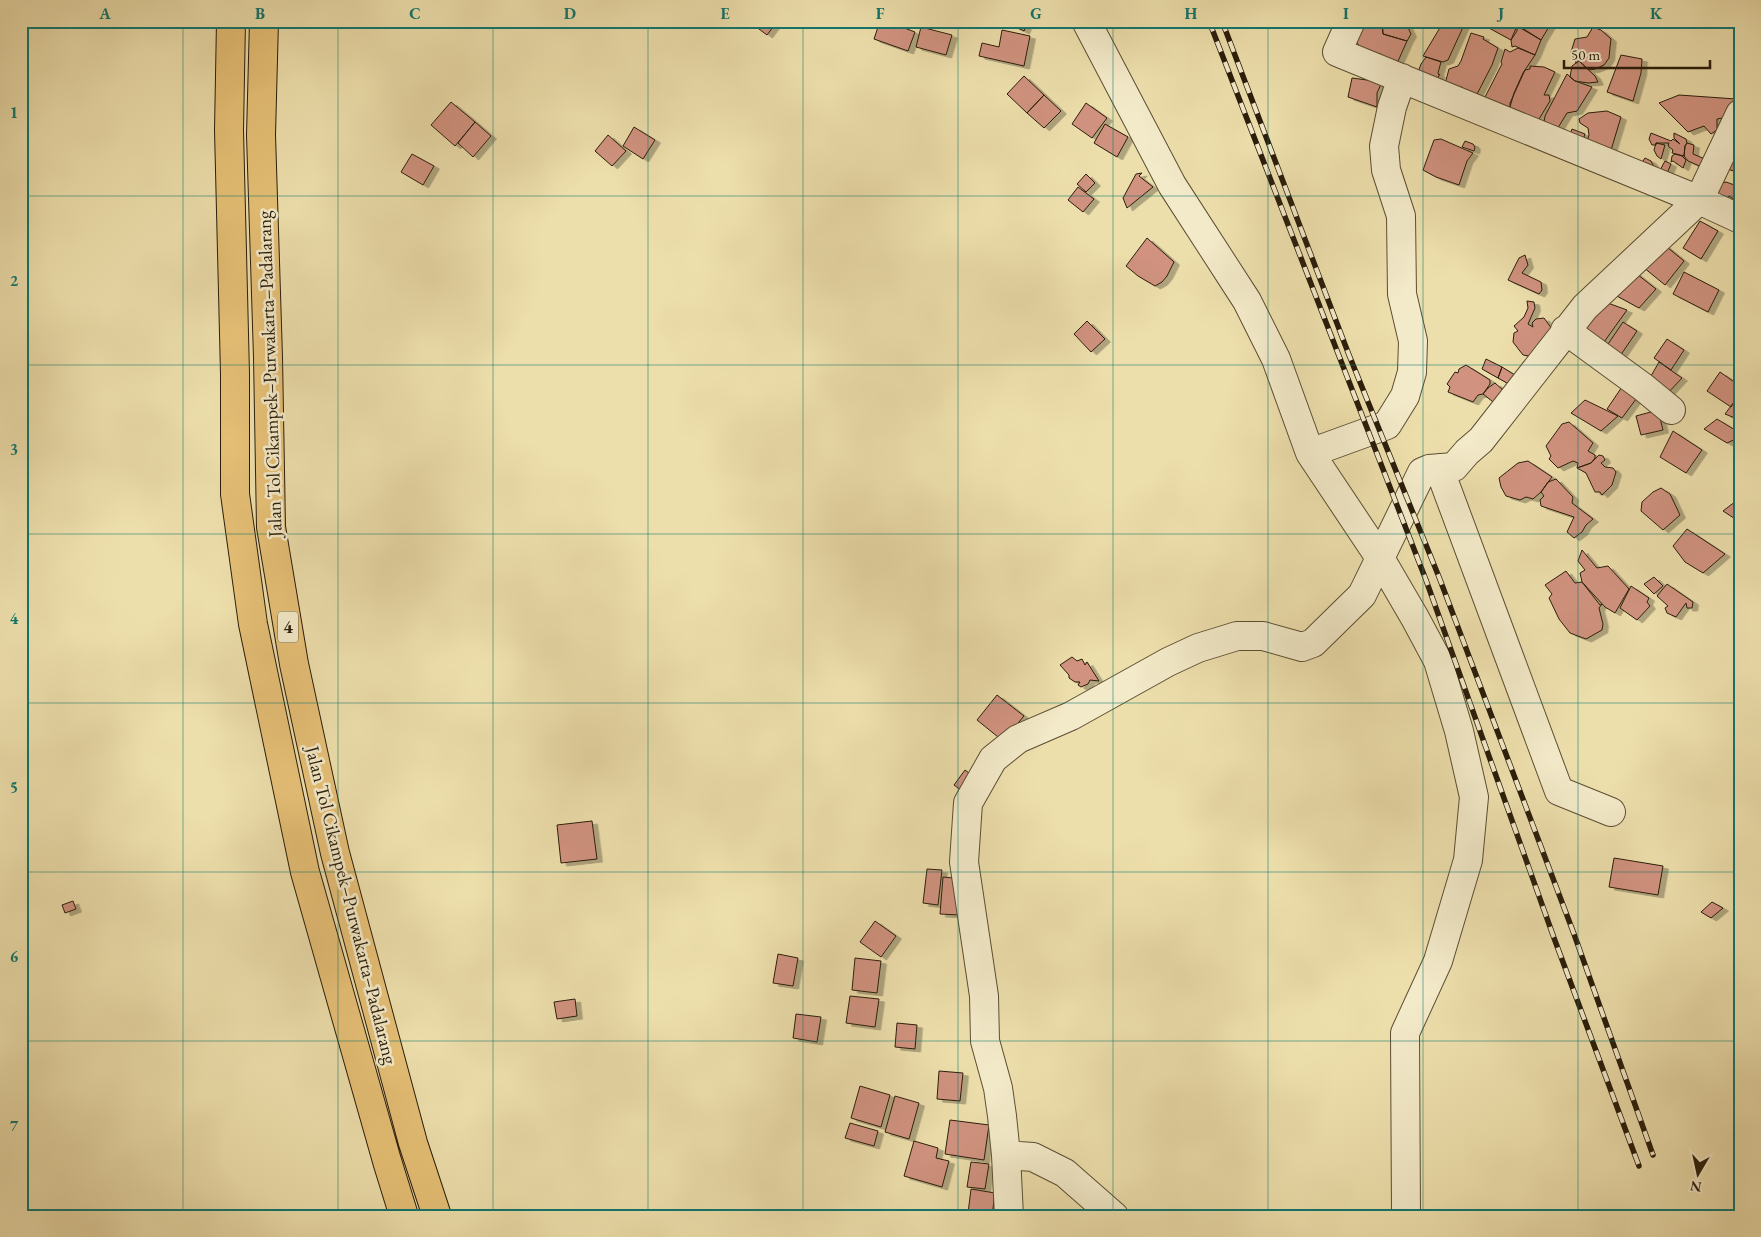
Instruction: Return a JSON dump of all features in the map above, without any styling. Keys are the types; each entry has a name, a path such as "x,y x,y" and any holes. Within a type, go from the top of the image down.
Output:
{"highway":[{"name":"Jalan Tol Cikampek–Purwakarta–Padalarang","path":"231,21 229,130 235,374 235,494 252,615 305,872 404,1216"},
{"name":"Jalan Tol Cikampek–Purwakarta–Padalarang","path":"264,21 261,135 268,357 270,527 294,664 335,853 413,1143 437,1216"}],"street":[{"path":"1086,21 1172,185 1247,302 1276,359 1310,453 1380,558 1416,618 1438,660 1459,731 1474,798 1468,860 1438,961 1405,1033 1406,1216"},
{"path":"1351,21 1338,52 1699,200 1740,219"},
{"path":"1310,453 1387,425 1405,396 1412,372 1412,341 1402,294 1401,216 1386,170 1384,146 1392,107 1402,78"},
{"path":"1010,1216 1006,1155 998,1088 985,1041 984,996 964,862 968,803 993,759 1018,739 1071,716 1168,662 1198,648 1237,636 1263,636 1302,646 1313,643 1362,595 1422,472 1428,469 1454,467 1481,440 1565,330 1585,307 1699,200 1740,114"},
{"path":"1565,330 1644,387 1671,410"},
{"path":"1438,468 1559,791 1611,812"},
{"path":"1006,1155 1033,1157 1065,1173 1114,1216"}],"building":[{"path":"752,21 775,21 776,23 767,35 751,23"},
{"path":"880,21 886,21 915,32 908,51 874,39"},
{"path":"1003,21 1028,21 1024,31"},
{"path":"1354,21 1382,21 1383,34 1407,41 1395,68 1378,66 1381,54 1368,55 1356,42"},
{"path":"1382,21 1405,21 1411,34 1407,41 1383,34"},
{"path":"1444,21 1454,21 1464,25 1448,60 1443,62 1423,56"},
{"path":"1491,21 1519,21 1511,40 1489,28"},
{"path":"1522,21 1541,21 1550,25 1541,40 1519,26"},
{"path":"1541,21 1552,21 1550,25"},
{"path":"1517,26 1541,40 1535,55 1515,46 1512,47 1511,40 1517,31"},
{"path":"921,27 952,35 946,55 916,47"},
{"path":"1593,27 1601,30 1611,39 1609,58 1604,65 1589,70 1579,61 1576,63 1571,52 1575,39 1587,37"},
{"path":"1002,30 1030,36 1024,66 979,56 982,43 999,47"},
{"path":"1471,33 1484,37 1483,39 1498,48 1492,65 1475,98 1464,95 1462,87 1445,84 1449,69 1458,66 1461,61"},
{"path":"1518,48 1535,55 1523,73 1514,93 1508,114 1484,103 1485,97 1502,64 1505,49 1510,52"},
{"path":"1621,55 1642,59 1641,73 1633,101 1607,92"},
{"path":"1426,57 1441,62 1438,73 1440,74 1437,79 1418,72"},
{"path":"1579,61 1595,76 1598,82 1575,81 1570,77 1572,66"},
{"path":"1530,66 1544,67 1555,72 1544,95 1549,95 1550,101 1536,124 1510,110 1510,103 1525,70 1530,69"},
{"path":"1567,74 1575,81 1592,87 1577,111 1567,113 1556,131 1543,129 1545,116"},
{"path":"1024,76 1044,95 1027,113 1007,94"},
{"path":"1352,78 1382,82 1377,93 1377,107 1348,97"},
{"path":"1044,95 1061,111 1044,128 1027,113"},
{"path":"1679,95 1736,99 1736,105 1728,117 1717,119 1717,130 1711,134 1704,126 1688,132 1659,103"},
{"path":"451,102 475,122 455,146 431,125"},
{"path":"1086,103 1107,118 1092,138 1072,124"},
{"path":"1607,111 1621,117 1608,160 1584,151 1589,135 1588,128 1580,123 1579,119 1588,113"},
{"path":"475,122 491,136 473,157 458,143"},
{"path":"1105,124 1128,137 1117,157 1094,143"},
{"path":"634,127 655,140 643,159 623,146"},
{"path":"1572,129 1585,134 1581,146 1568,141"},
{"path":"1651,133 1671,141 1673,139 1680,144 1674,138 1674,133 1686,139 1684,156 1672,153 1673,150 1668,146 1669,143 1656,143 1656,145 1652,145 1649,139"},
{"path":"608,135 626,151 612,166 595,151"},
{"path":"1441,139 1473,153 1467,161 1459,185 1423,170 1434,140"},
{"path":"1465,141 1473,144 1475,147 1474,151 1462,147"},
{"path":"1656,143 1665,145 1661,159 1654,150"},
{"path":"1687,143 1694,145 1693,154 1705,159 1704,168 1688,161 1684,156"},
{"path":"412,154 434,166 423,185 401,172"},
{"path":"1675,154 1682,156 1686,160 1683,168 1673,161 1671,162 1672,156"},
{"path":"1728,156 1740,160 1740,172 1730,170 1724,165"},
{"path":"1645,158 1651,161 1659,172 1665,161 1671,164 1665,178 1641,164"},
{"path":"1142,173 1139,176 1153,187 1127,208 1123,198 1136,174"},
{"path":"1086,174 1095,183 1086,192 1077,184"},
{"path":"1726,182 1740,187 1740,203 1729,196 1722,202 1713,203 1722,183"},
{"path":"1078,187 1094,199 1083,212 1068,200"},
{"path":"1700,221 1718,231 1701,259 1683,248"},
{"path":"1147,238 1174,262 1167,276 1155,286 1126,266"},
{"path":"1662,243 1684,261 1665,285 1643,267"},
{"path":"1525,255 1528,265 1522,273 1541,282 1542,290 1539,294 1508,280 1519,258"},
{"path":"1633,271 1656,289 1639,308 1615,295"},
{"path":"1684,272 1719,290 1708,312 1673,294"},
{"path":"1527,301 1534,302 1535,308 1528,324 1533,327 1532,323 1536,319 1544,318 1552,329 1534,354 1529,356 1523,355 1513,342 1514,333 1518,331 1514,326 1524,317 1528,308"},
{"path":"1605,302 1627,310 1599,349 1578,323"},
{"path":"1087,321 1105,339 1091,352 1074,334"},
{"path":"1623,322 1637,331 1620,356 1606,347"},
{"path":"1667,339 1684,350 1671,370 1654,358"},
{"path":"1486,359 1502,367 1498,378 1482,369"},
{"path":"1659,362 1682,378 1666,395 1647,383"},
{"path":"1466,365 1490,380 1490,384 1483,394 1478,395 1473,402 1448,392 1450,387 1447,384 1455,372 1458,373 1459,369"},
{"path":"1502,367 1521,379 1514,387 1498,378"},
{"path":"1720,372 1740,386 1740,394 1731,407 1707,391"},
{"path":"1626,381 1642,391 1622,418 1607,409"},
{"path":"1495,383 1503,390 1503,397 1497,405 1483,394"},
{"path":"1740,394 1740,420 1725,414"},
{"path":"1585,400 1618,416 1601,431 1571,413"},
{"path":"1658,410 1663,430 1641,435 1636,416"},
{"path":"1717,419 1740,433 1740,437 1727,443 1704,429"},
{"path":"1569,422 1593,443 1588,451 1595,455 1595,458 1591,463 1577,468 1578,463 1573,461 1558,468 1549,459 1551,456 1546,446 1562,424"},
{"path":"1673,431 1702,450 1686,473 1660,457"},
{"path":"1599,455 1603,456 1605,460 1601,463 1605,467 1613,468 1616,472 1612,485 1602,495 1600,492 1595,492 1586,473 1577,468 1591,463"},
{"path":"1528,461 1552,477 1533,499 1526,497 1520,500 1506,496 1499,478 1518,463"},
{"path":"1556,479 1573,497 1572,503 1593,519 1574,538 1567,532 1574,517 1541,506 1540,500 1544,496 1541,492 1548,482"},
{"path":"1661,488 1670,494 1680,515 1663,530 1641,511 1642,502 1653,492"},
{"path":"1740,498 1740,522 1723,511"},
{"path":"1687,529 1725,554 1703,573 1685,562 1673,546"},
{"path":"1582,550 1597,568 1608,566 1629,589 1615,613 1605,607 1582,582 1580,573 1585,570 1578,561"},
{"path":"1566,571 1575,583 1582,582 1600,605 1602,604 1599,608 1603,624 1602,630 1586,639 1570,633 1559,619 1549,598 1552,594 1545,585"},
{"path":"1654,577 1663,586 1654,594 1644,584"},
{"path":"1667,584 1693,602 1692,608 1687,608 1686,603 1676,617 1667,613 1665,608 1668,606 1657,596"},
{"path":"1631,586 1649,598 1647,602 1650,606 1637,620 1620,608"},
{"path":"1072,657 1077,661 1082,659 1085,665 1087,662 1099,681 1090,680 1088,684 1081,687 1078,685 1080,682 1075,682 1069,678 1069,675 1060,665"},
{"path":"997,695 1024,716 1003,741 977,720"},
{"path":"965,770 977,779 966,794 954,785"},
{"path":"592,821 597,859 561,863 557,825"},
{"path":"1614,858 1663,866 1658,895 1609,887"},
{"path":"927,869 942,870 938,905 923,903"},
{"path":"943,877 963,879 959,915 940,914"},
{"path":"73,901 76,909 65,913 62,905"},
{"path":"1712,902 1723,908 1711,918 1701,912"},
{"path":"875,921 896,936 881,957 860,942"},
{"path":"778,954 798,958 793,986 773,983"},
{"path":"855,958 881,961 877,993 852,990"},
{"path":"850,996 879,999 875,1027 846,1023"},
{"path":"575,999 577,1016 557,1019 554,1002"},
{"path":"796,1014 821,1017 817,1042 793,1038"},
{"path":"897,1023 917,1025 915,1049 895,1047"},
{"path":"939,1071 963,1073 960,1101 937,1099"},
{"path":"860,1086 890,1095 881,1127 851,1118"},
{"path":"895,1096 919,1103 909,1139 885,1132"},
{"path":"950,1120 989,1125 984,1160 945,1154"},
{"path":"850,1123 878,1131 874,1146 845,1138"},
{"path":"914,1141 938,1148 936,1158 949,1161 942,1187 904,1176"},
{"path":"971,1162 989,1164 985,1189 967,1187"},
{"path":"971,1189 995,1193 992,1216 968,1213"}],"railway":[{"path":"1209,21 1426,580 1554,938 1639,1166"},
{"path":"1222,21 1349,355 1439,577 1574,934 1653,1155"}]}
